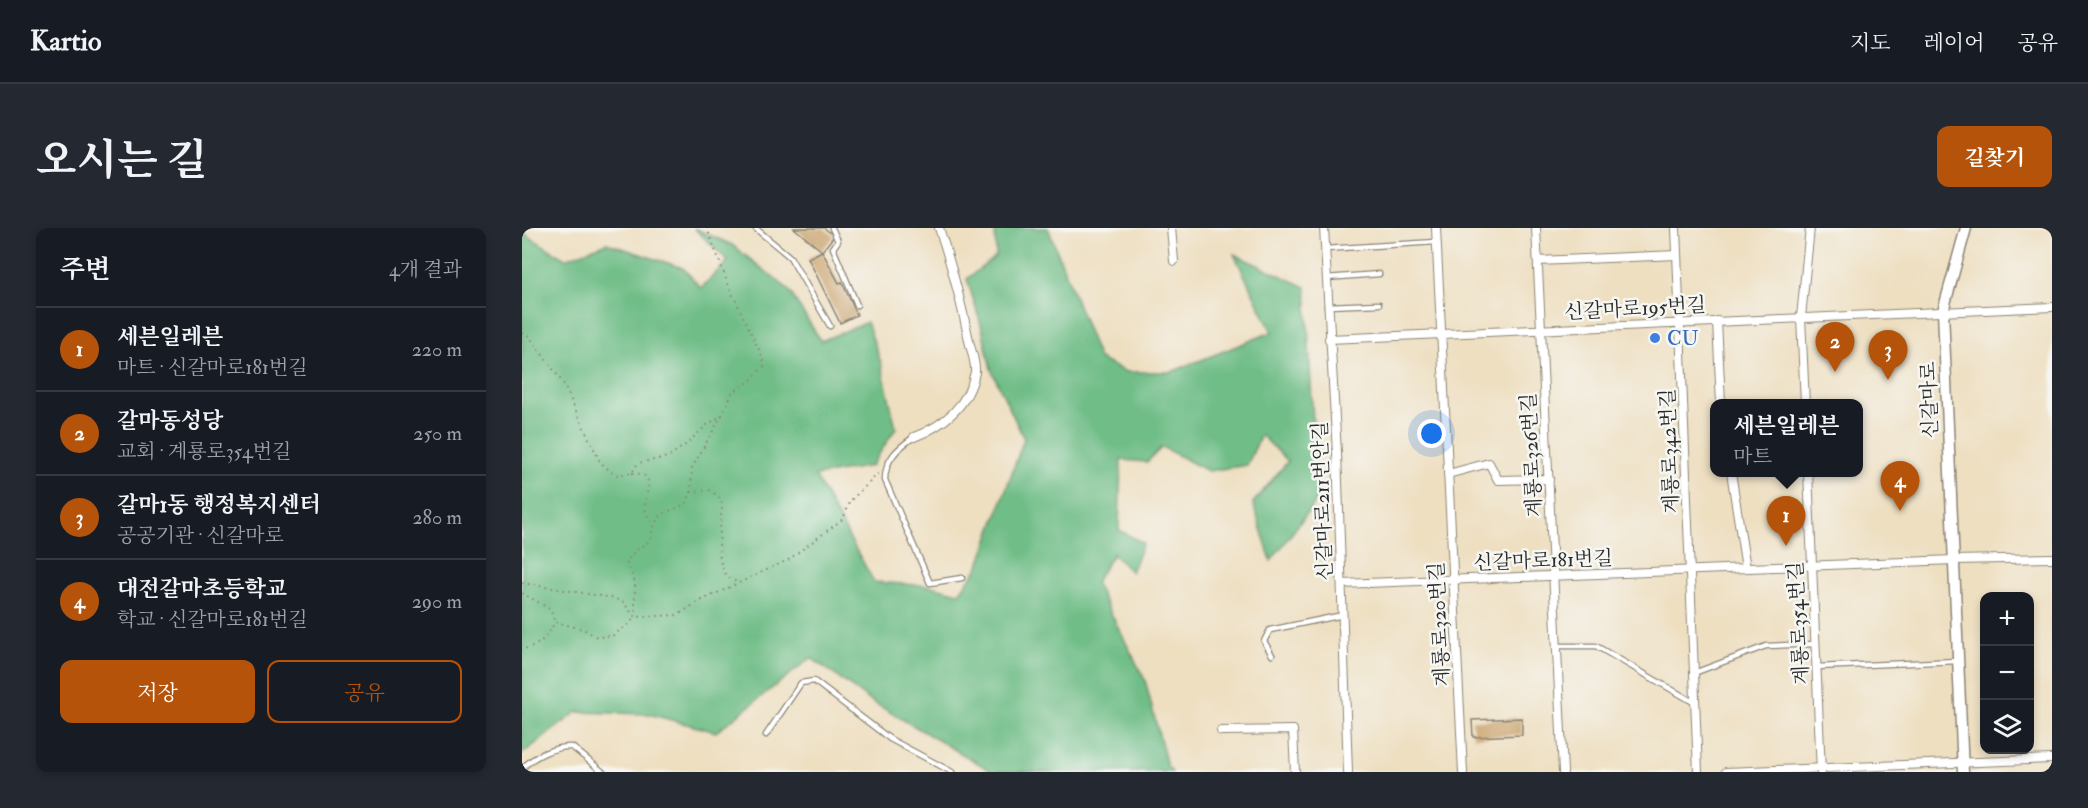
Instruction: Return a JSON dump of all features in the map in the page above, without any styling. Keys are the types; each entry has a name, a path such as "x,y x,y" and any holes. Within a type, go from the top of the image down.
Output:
{"street":[{"path":"914,437 934,429 951,415 968,394 975,370 950,259 939,228"},
{"path":"1171,228 1174,261"},
{"name":"신갈마로211번안길","path":"1323,228 1337,453 1348,772"},
{"name":"계룡로320번길","path":"1436,228 1463,772"},
{"name":"계룡로326번길","path":"1536,228 1563,772"},
{"name":"계룡로342번길","path":"1676,228 1698,772"},
{"path":"1804,399 1801,317 1810,228"},
{"name":"신갈마로","path":"1963,767 1943,311 1966,228"},
{"path":"1538,261 1677,255"},
{"path":"1943,311 2052,307"},
{"name":"신갈마로195번길","path":"1329,339 1943,311"},
{"path":"1717,321 1721,399"},
{"path":"1448,474 1489,463 1498,480 1548,479"},
{"path":"1732,477 1746,568"},
{"name":"계룡로354번길","path":"1808,477 1821,770"},
{"path":"1954,560 2052,558"},
{"name":"신갈마로181번길","path":"1342,584 1954,560"},
{"path":"1221,731 1293,730 1295,772"},
{"path":"1726,772 1963,767 2052,759"}],"lane":[{"path":"755,228 790,257 830,326"},
{"path":"832,228 838,240 833,248 857,305"},
{"path":"1324,249 1436,242"},
{"path":"1326,278 1379,274"},
{"path":"1327,306 1379,304"},
{"path":"914,437 900,446 885,467 885,480 930,583 962,578"},
{"path":"1272,655 1264,641 1270,630 1343,615"},
{"path":"1694,673 1766,646 1815,644"},
{"path":"1557,646 1596,646 1695,704"},
{"path":"1816,668 1959,661"},
{"path":"766,735 801,683 814,681 890,739 952,772"},
{"path":"522,769 535,757 572,747 603,772"}],"path":[{"path":"555,622 583,629 597,637 612,636 635,617 635,582 627,564 629,558 650,541 653,525 660,515 686,504 692,492 692,468 732,393 751,380 764,366 763,358 730,289 707,228"},
{"path":"522,333 529,336 563,383 600,462 615,475 632,473 644,475 648,482 644,509 653,525"},
{"path":"632,473 638,463 668,458 707,424 722,415"},
{"path":"635,617 678,615 696,603 788,560 843,519 851,500 885,467"},
{"path":"692,492 709,490 718,496 722,503 721,564 729,578 736,582 743,582"},
{"path":"522,583 613,598 623,602 635,617"},
{"path":"522,593 550,609 555,622"},
{"path":"522,649 543,641 555,622"}],"green space":[{"path":"694,228 732,245 788,289 821,341 867,322 881,363 896,428 871,466 815,476 874,582 931,586 959,593 978,568 1024,439 991,369 982,328 967,279 996,256 995,228 1048,228 1099,359 1126,372 1171,372 1272,332 1234,254 1306,287 1317,500 1271,561 1253,503 1288,461 1261,435 1247,465 1208,471 1162,447 1147,462 1121,460 1119,530 1143,543 1131,572 1113,554 1095,582 1145,680 1167,766 1172,772 993,772 871,701 811,658 716,732 649,714 577,712 522,754 522,232 565,259 607,243 683,268 701,288 728,261"}],"building":[{"path":"794,228 824,228 834,236 822,251"},
{"path":"822,251 839,283 842,282 857,315 840,323 808,258"},
{"path":"1522,718 1522,735 1473,737 1472,720"}],"place":[{"name":"CU","path":"1655,338"},
{"name":"갈마동성당","path":"1835,372"},
{"name":"갈마1동 행정복지센터","path":"1888,380"},
{"name":"대전갈마초등학교","path":"1900,511"},
{"name":"세븐일레븐","path":"1786,546"}]}
